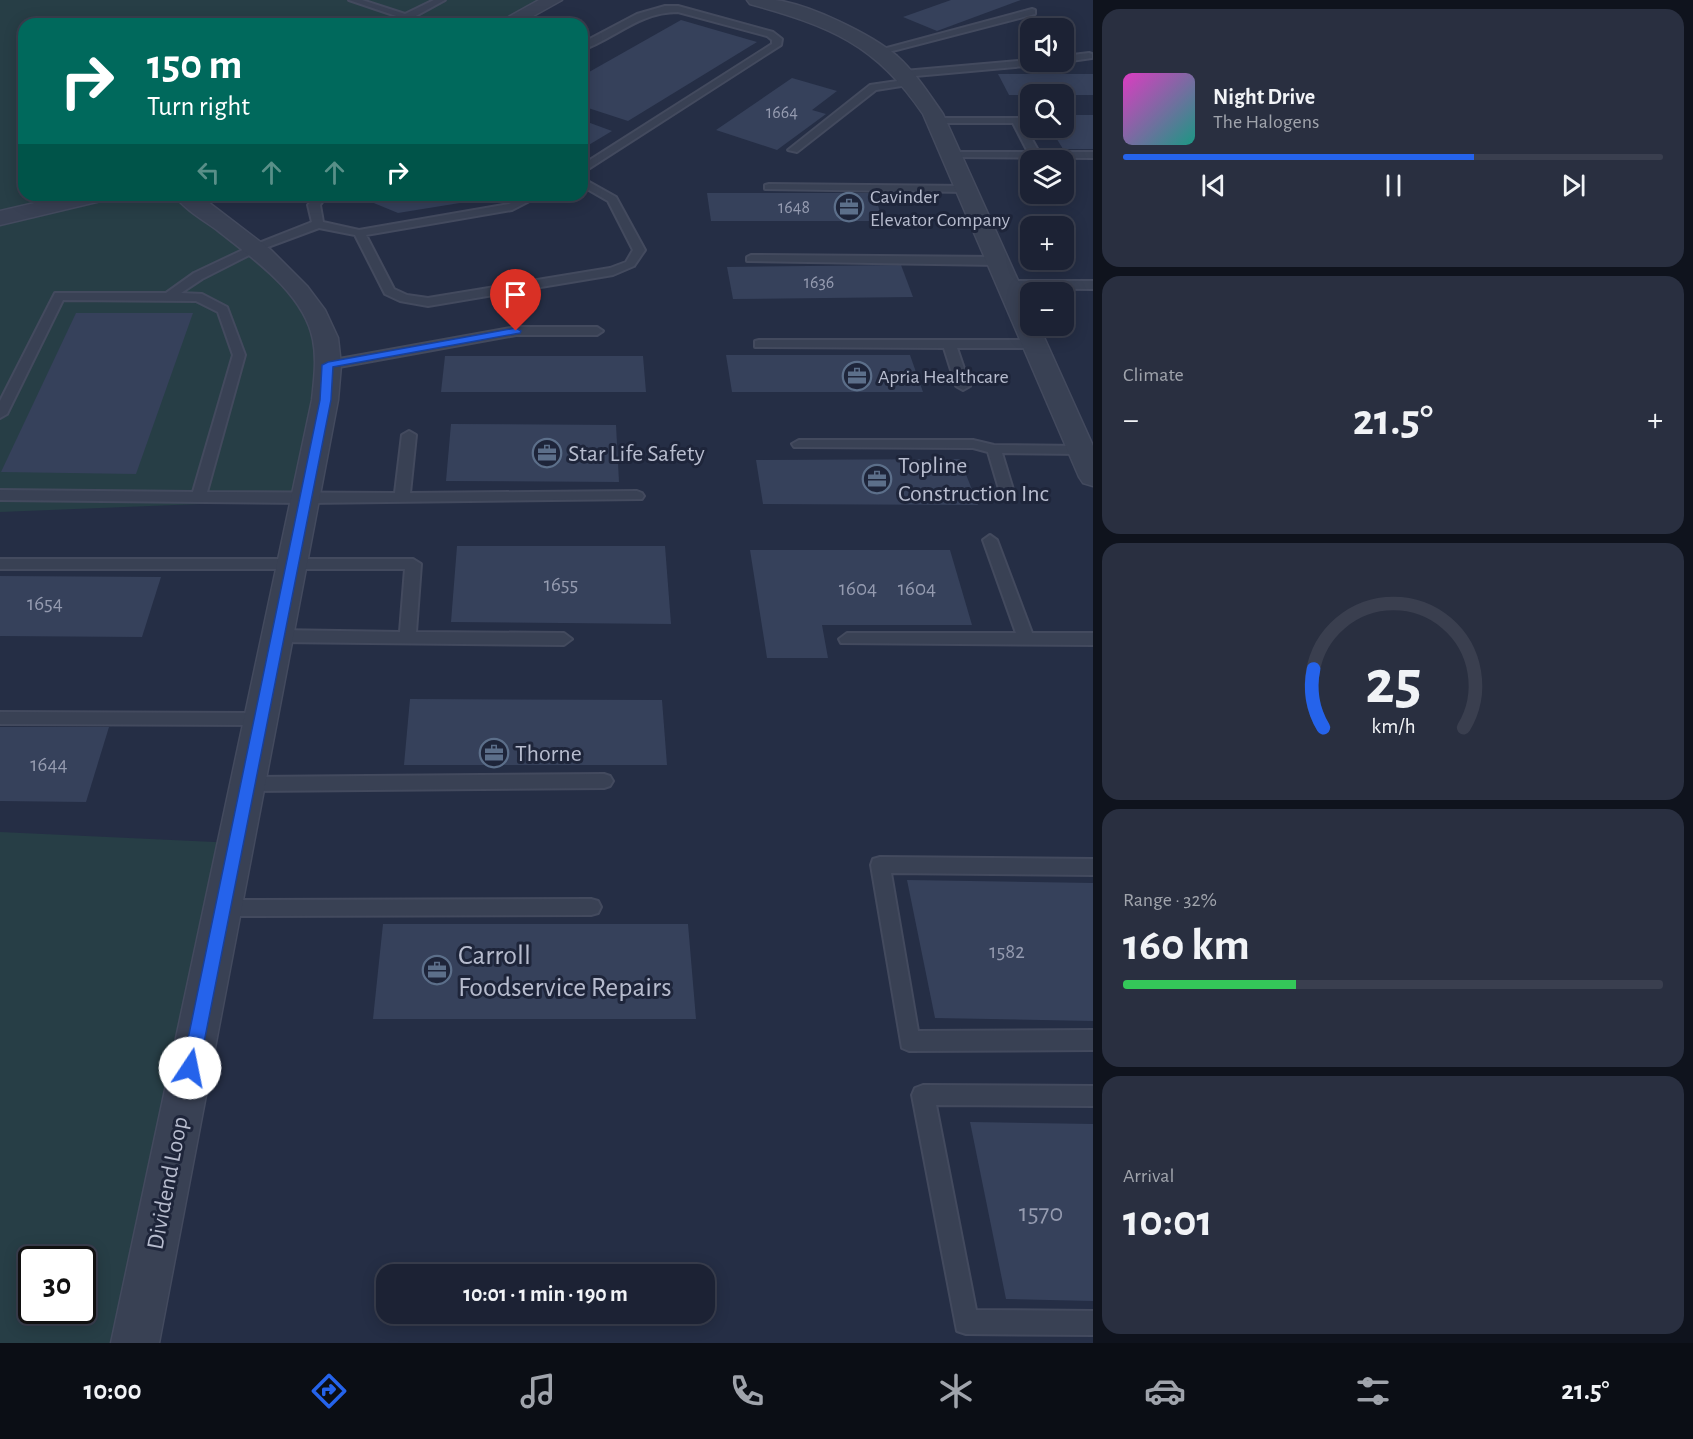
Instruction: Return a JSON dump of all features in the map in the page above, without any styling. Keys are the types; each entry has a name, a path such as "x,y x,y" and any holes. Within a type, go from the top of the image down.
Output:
{"street":[{"path":"517,18 553,0"},
{"path":"756,0 810,17 877,52 907,78 936,120 1034,344 1083,441 1093,477"},
{"path":"0,218 72,201"},
{"name":"Dividend Loop","path":"135,1343 306,498 325,400 328,365 323,331 303,297 279,270 193,201"}],"lane":[{"path":"353,0 412,18"},
{"path":"406,16 441,0"},
{"path":"588,44 649,11 663,8 678,9 770,34 777,39 776,45 588,166"},
{"path":"877,52 1032,12"},
{"path":"1074,58 1089,56"},
{"path":"793,150 873,87 907,78 1020,64"},
{"path":"936,120 1016,120 1032,150"},
{"path":"951,155 1020,155"},
{"path":"1074,155 1093,155"},
{"path":"359,233 389,291 404,298 428,302 613,271 630,264 639,250 612,199 588,185"},
{"path":"769,187 966,189"},
{"path":"317,201 314,205 318,224"},
{"path":"168,297 198,276 253,249 318,224 359,233 512,207 524,201"},
{"path":"751,259 998,261"},
{"path":"1008,285 1093,285"},
{"path":"0,414 59,296 198,297 223,310 239,355 199,496"},
{"path":"328,365 516,331 597,331"},
{"path":"759,344 1034,344"},
{"path":"949,344 963,386"},
{"path":"402,497 410,435"},
{"path":"799,444 973,444 994,449 1083,441"},
{"path":"994,449 1008,496"},
{"path":"0,495 306,498 637,496"},
{"path":"990,540 1026,639"},
{"path":"0,564 413,564 407,638"},
{"path":"278,636 564,639"},
{"path":"847,639 1093,639"},
{"path":"0,718 261,719"},
{"path":"248,784 604,781"},
{"path":"1093,867 880,865 909,1041 1093,1040"},
{"path":"223,908 591,907"},
{"path":"1093,1096 922,1095 966,1322 1093,1323"}],"shaded area":[{"path":"0,0 553,0 517,18 18,18 18,201 193,201 279,270 323,331 301,500 0,512"},
{"path":"0,832 236,843 135,1343 0,1343"}],"building":[{"path":"951,0 1021,0 937,31 903,17"},
{"path":"681,20 757,42 628,121 588,108 588,73"},
{"path":"998,74 1093,74 1093,95 1074,95 1074,84 1020,84 1020,95 1009,95"},
{"path":"792,78 837,91 812,110 826,114 777,150 716,130"},
{"path":"1074,115 1093,115 1093,149 1063,149 1056,138 1074,138"},
{"path":"588,122 612,131 588,145"},
{"path":"707,193 874,193 883,221 711,221"},
{"path":"369,201 472,201 398,213"},
{"path":"901,265 913,297 733,299 727,267"},
{"path":"76,313 193,313 136,474 1,472"},
{"path":"726,355 910,355 923,392 732,392"},
{"path":"445,356 643,356 646,392 441,392"},
{"path":"451,424 616,425 619,482 446,481"},
{"path":"960,459 978,505 763,504 756,460"},
{"path":"457,546 665,546 671,624 451,622"},
{"path":"750,550 950,550 972,625 822,625 828,658 767,658"},
{"path":"0,576 161,577 142,637 0,636"},
{"path":"410,699 662,700 667,765 404,765"},
{"path":"0,727 109,727 86,802 0,801"},
{"path":"907,880 1093,883 1093,1021 935,1018"},
{"path":"383,924 688,924 696,1019 373,1019"},
{"path":"970,1122 1093,1124 1093,1301 1006,1299"}],"place":[{"name":"Cavinder Elevator Company","path":"849,207"},
{"name":"Apria Healthcare","path":"857,376"},
{"name":"Star Life Safety","path":"547,453"},
{"name":"Topline Construction Inc","path":"877,479"},
{"name":"Thorne","path":"494,753"},
{"name":"Carroll Foodservice Repairs","path":"437,970"}],"route":[{"path":"190,1068 325,400 328,365 516,331"}]}
